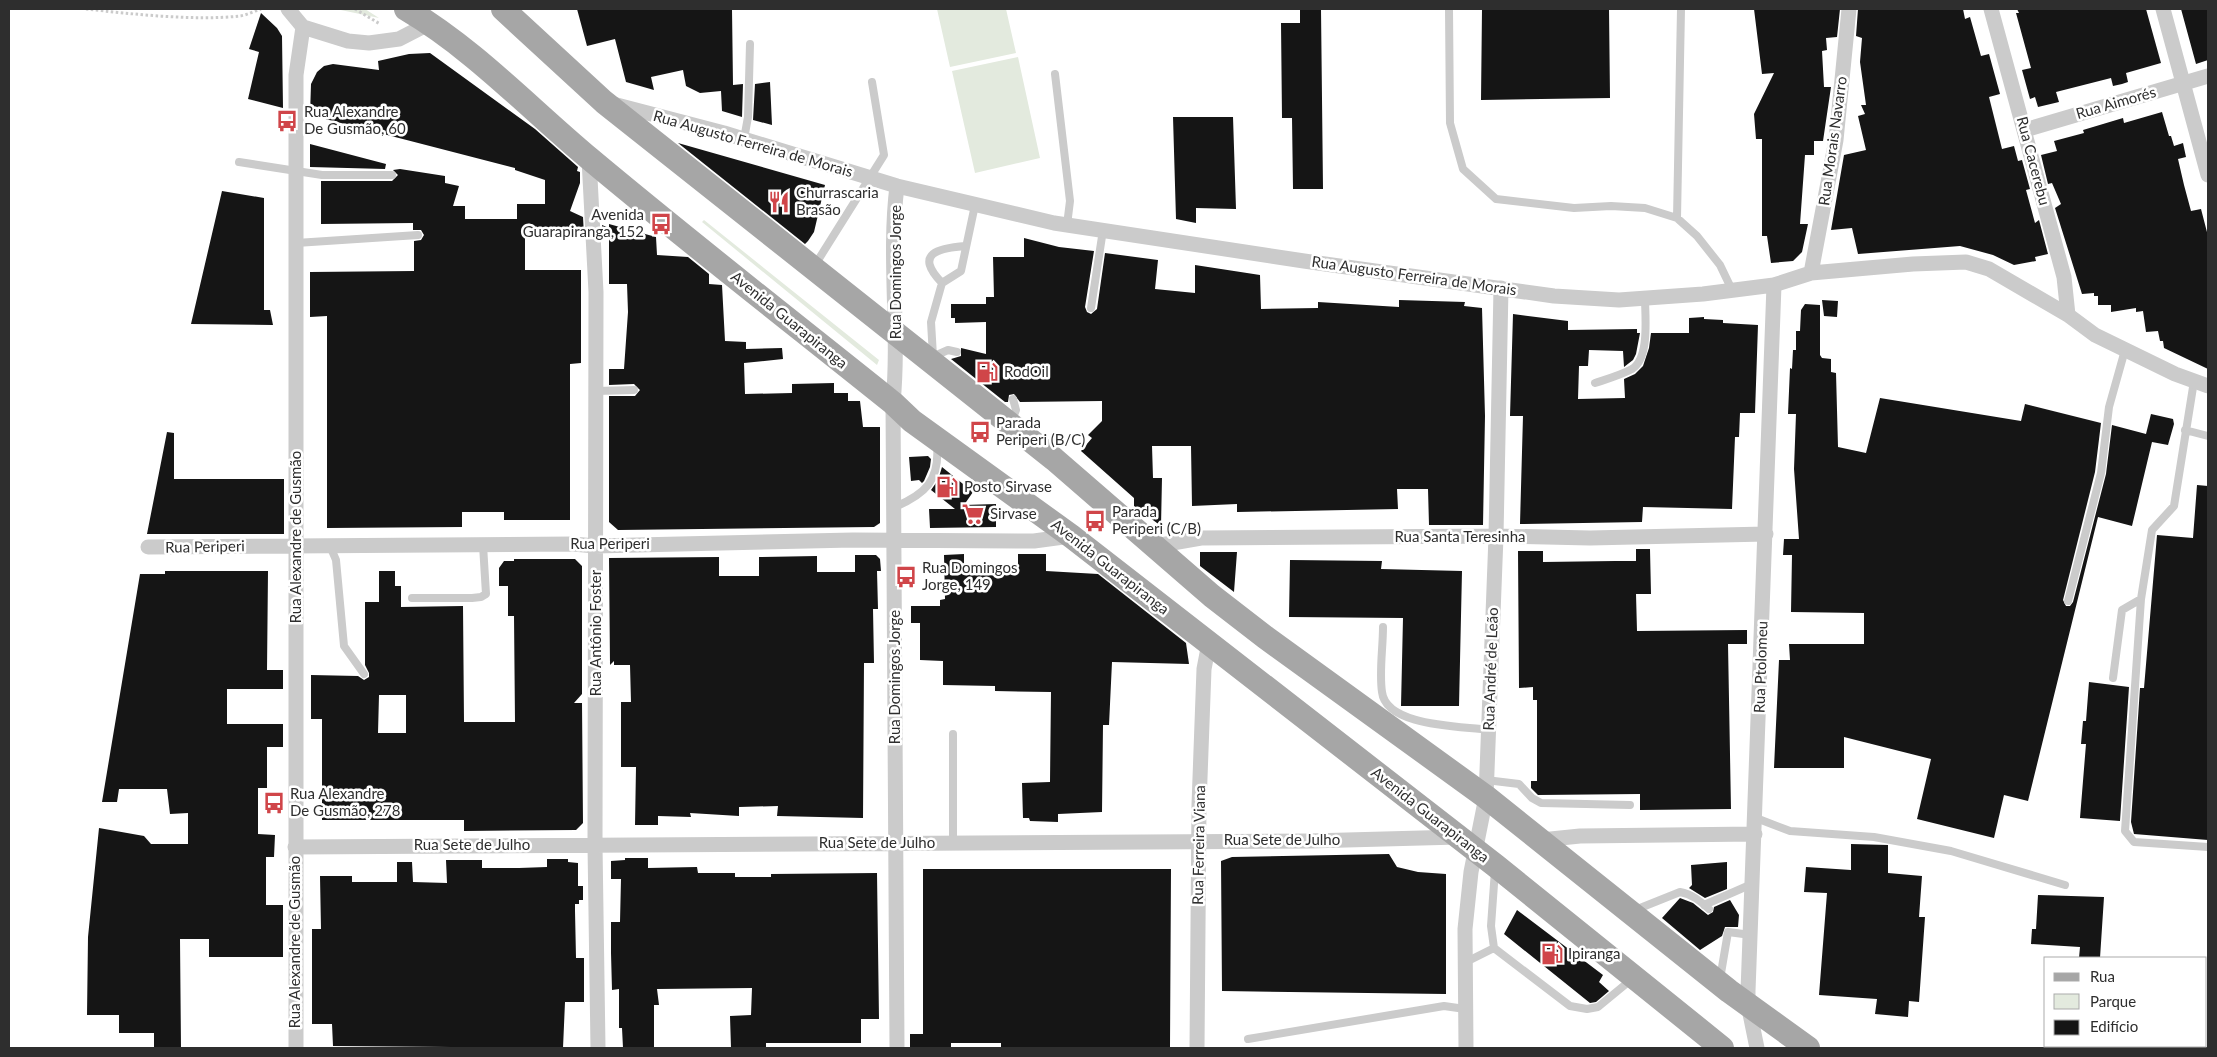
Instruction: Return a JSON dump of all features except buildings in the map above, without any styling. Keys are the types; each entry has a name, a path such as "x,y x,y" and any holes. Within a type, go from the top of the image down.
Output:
{"main road":[{"name":"Avenida Guarapiranga","path":"406,9 430,23 497,77 589,159 893,403 912,421 1071,536 1496,866 1722,1048"},
{"path":"504,10 604,102 896,334 930,358 1054,459 1212,596 1265,637 1486,788 1541,840 1719,983 1808,1048"}],"street":[{"path":"288,9 303,26 348,41 369,43 399,39 430,23"},
{"name":"Rua Morais Navarro","path":"1811,272 1836,140 1849,9"},
{"name":"Rua Cacerebu","path":"1991,9 2064,277 2068,316"},
{"path":"2163,9 2208,175"},
{"name":"Rua Alexandre de Gusmão","path":"296,1048 296,75 303,26"},
{"name":"Rua Aimorés","path":"2025,130 2208,76"},
{"name":"Rua Augusto Ferreira de Morais","path":"604,102 744,139 897,186 1068,225 1304,261 1554,296 1619,300 1645,298 1774,285 1811,272 1937,262 1966,262 1989,269 2068,316 2095,335 2175,374 2201,383"},
{"name":"Rua Antônio Foster","path":"589,159 596,292 595,845 598,1048"},
{"name":"Rua Domingos Jorge","path":"897,186 893,221 896,334 893,403 897,1048"},
{"name":"Rua Ptolomeu","path":"1757,1048 1748,1004 1754,883 1774,285"},
{"name":"Rua André de Leão","path":"1466,1048 1465,929 1471,872 1467,844 1486,788 1496,536 1501,288"},
{"name":"Rua Santa Teresinha","path":"1154,546 1201,538 1496,536 1590,538 1766,534"},
{"name":"Rua Periperi","path":"148,548 574,544 595,546 853,540 895,542 1034,541 1071,536"},
{"name":"Rua Ferreira Viana","path":"1197,1048 1197,937 1204,669 1209,643"},
{"path":"1541,840 1580,836 1755,834"},
{"name":"Rua Sete de Julho","path":"295,848 1200,841 1467,844"}],"lane":[{"path":"1449,9 1450,123 1463,169 1496,199 1574,208 1611,206 1645,208 1678,218 1697,236 1720,265 1732,290"},
{"path":"1678,218 1681,9"},
{"path":"744,139 748,117 750,44"},
{"path":"1055,74 1070,200 1068,225"},
{"path":"812,268 884,155 872,82"},
{"path":"239,162 296,169 322,175 392,175"},
{"path":"957,352 948,350 930,358 931,322 942,283 961,271 975,205"},
{"path":"1091,308 1103,230"},
{"path":"296,243 418,235"},
{"path":"942,283 930,269 930,259 933,254 942,248 966,246"},
{"path":"1595,383 1634,368 1640,360 1644,347 1645,298"},
{"path":"2068,602 2101,473 2109,407 2125,350"},
{"path":"2201,383 2185,430 2174,506 2152,530 2141,599 2125,830 2134,842 2208,847"},
{"path":"596,391 634,390"},
{"path":"1010,425 1016,410 1013,398"},
{"path":"2185,430 2208,436"},
{"path":"895,507 915,498 934,477 938,456 936,439"},
{"path":"412,598 482,597 486,594 483,545"},
{"path":"330,546 336,560 344,646 364,674"},
{"path":"2113,678 2122,610 2141,599"},
{"path":"1383,627 1382,694 1388,704 1401,714 1419,722 1488,730"},
{"path":"952,843 954,734"},
{"path":"1486,788 1519,784 1532,798 1541,803 1630,805"},
{"path":"1756,818 1790,831 1874,837 1951,850 2065,885"},
{"path":"1496,866 1491,926 1494,948 1570,1006 1578,1008 1598,1007 1633,978"},
{"path":"1631,912 1680,892 1688,893 1706,907 1754,883"},
{"path":"1719,983 1728,932 1751,935"},
{"path":"1466,962 1494,948"},
{"path":"1248,1039 1444,1006 1466,1008"}],"path":[{"path":"86,9 161,15 241,16 261,9"},
{"path":"356,9 379,24 385,25"}],"green space":[{"path":"336,9 365,9 379,18"},
{"path":"937,9 1006,9 1016,53 950,67"},
{"path":"1018,57 1040,158 975,173 952,71"},
{"path":"704,220 879,360 877,365 702,222"}],"place":[{"name":"Rua Alexandre De Gusmão, 60","path":"287,121"},
{"name":"Churrascaria Brasão","path":"779,202"},
{"name":"Avenida Guarapiranga, 152","path":"661,224"},
{"name":"RodOil","path":"987,372"},
{"name":"Parada Periperi (B/C)","path":"980,432"},
{"name":"Posto Sirvase","path":"947,487"},
{"name":"Sirvase","path":"973,514"},
{"name":"Parada Periperi (C/B)","path":"1095,521"},
{"name":"Rua Domingos Jorge, 149","path":"906,577"},
{"name":"Rua Alexandre De Gusmão, 278","path":"274,803"},
{"name":"Ipiranga","path":"1552,954"}]}
